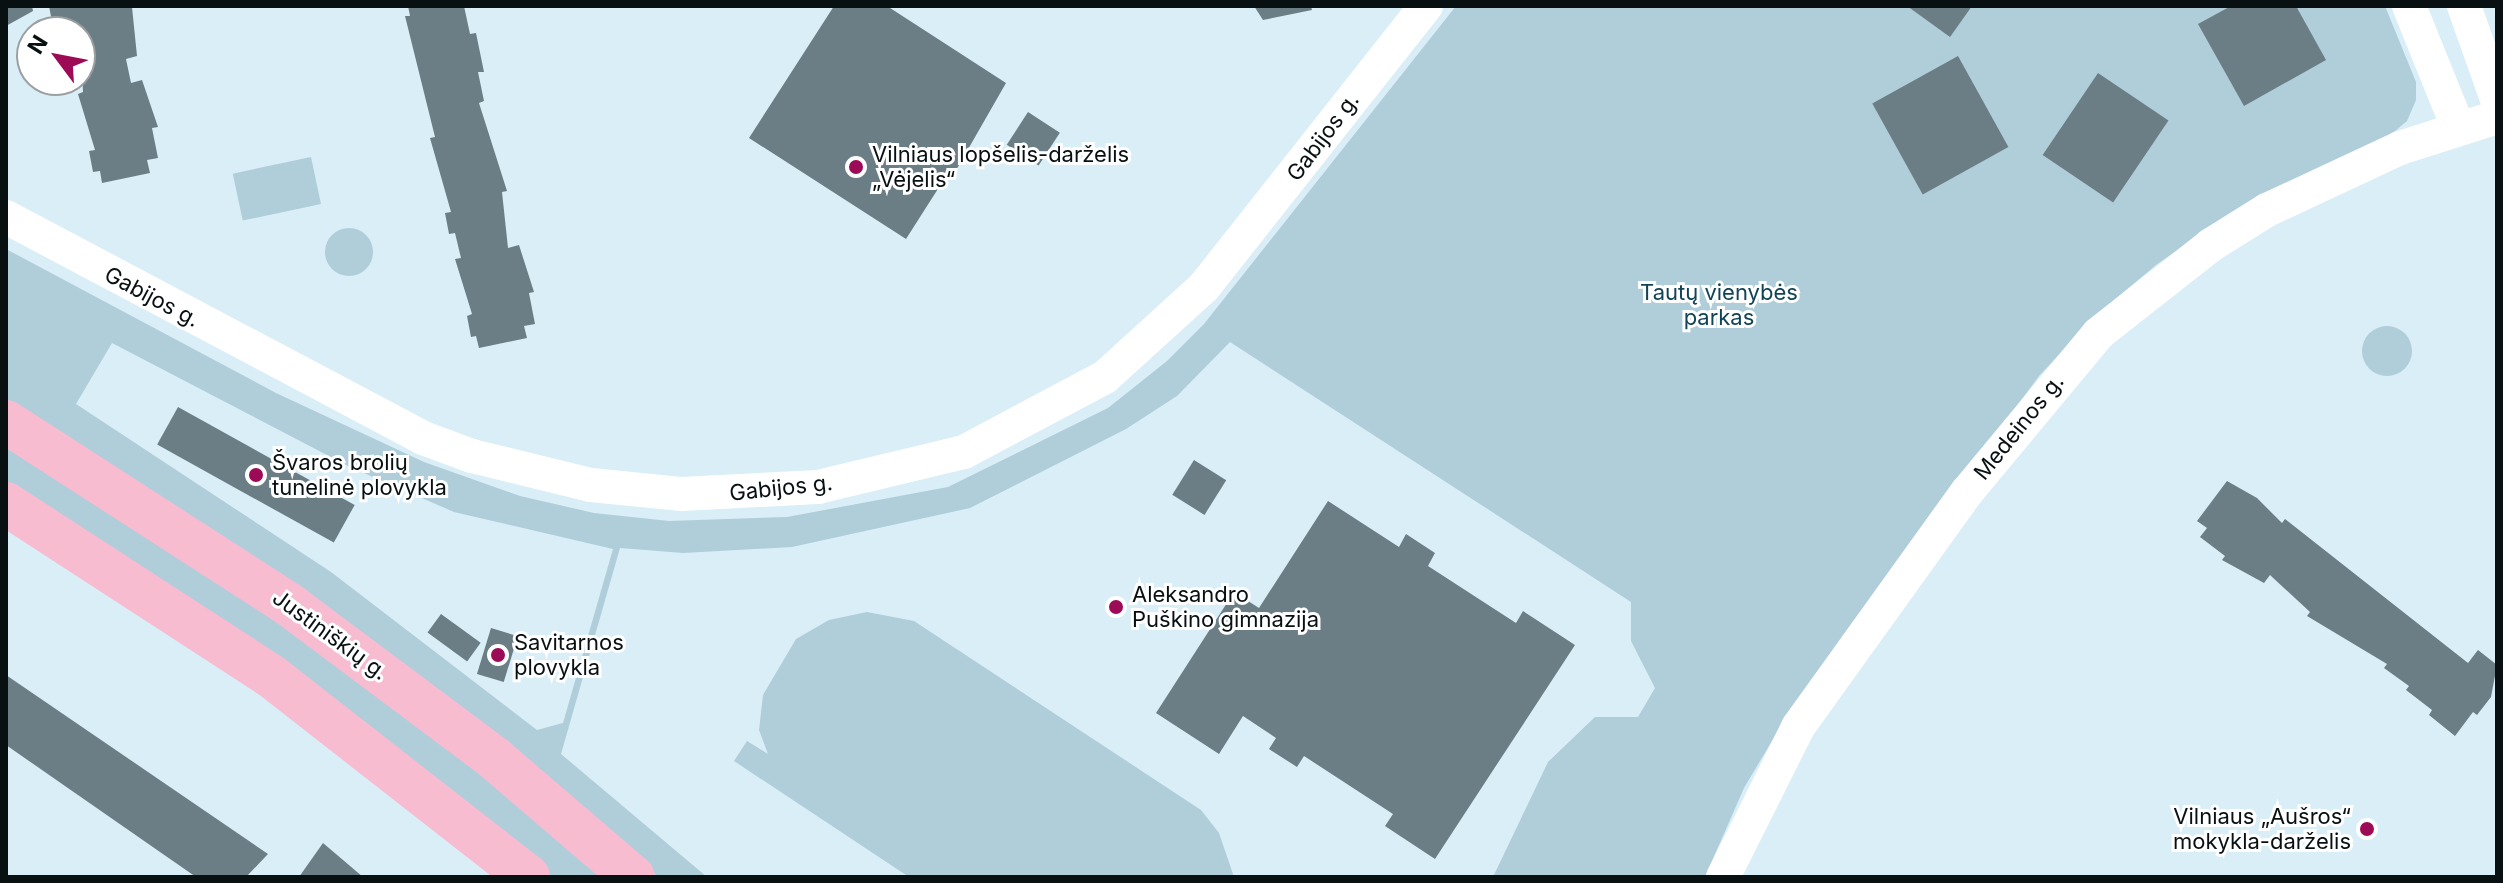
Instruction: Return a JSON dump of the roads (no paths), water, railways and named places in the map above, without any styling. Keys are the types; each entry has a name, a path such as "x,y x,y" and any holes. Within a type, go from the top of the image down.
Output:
{"main road":[{"name":"Justiniškių g.","path":"6,422 291,606 494,758 633,877"},
{"path":"6,504 271,676 528,877"}],"street":[{"name":"Gabijos g.","path":"6,217 423,438 472,456 591,485 681,494 818,487 964,452 1105,377 1204,287 1426,6"},
{"path":"2409,6 2458,127"},
{"path":"2464,6 2497,99"},
{"name":"Medeinos g.","path":"1723,877 1798,727 1967,492 2098,334 2199,253 2267,210 2458,127 2497,117"}],"place":[{"name":"Vilniaus lopšelis-darželis „Vėjelis“","path":"856,167"},
{"name":"Švaros brolių tunelinė plovykla","path":"256,475"},
{"name":"Aleksandro Puškino gimnazija","path":"1116,607"},
{"name":"Savitarnos plovykla","path":"498,655"},
{"name":"Vilniaus „Aušros“ mokykla-darželis","path":"2367,829"}],"park label":[{"name":"Tautų vienybės parkas","path":"1719,304"}]}
